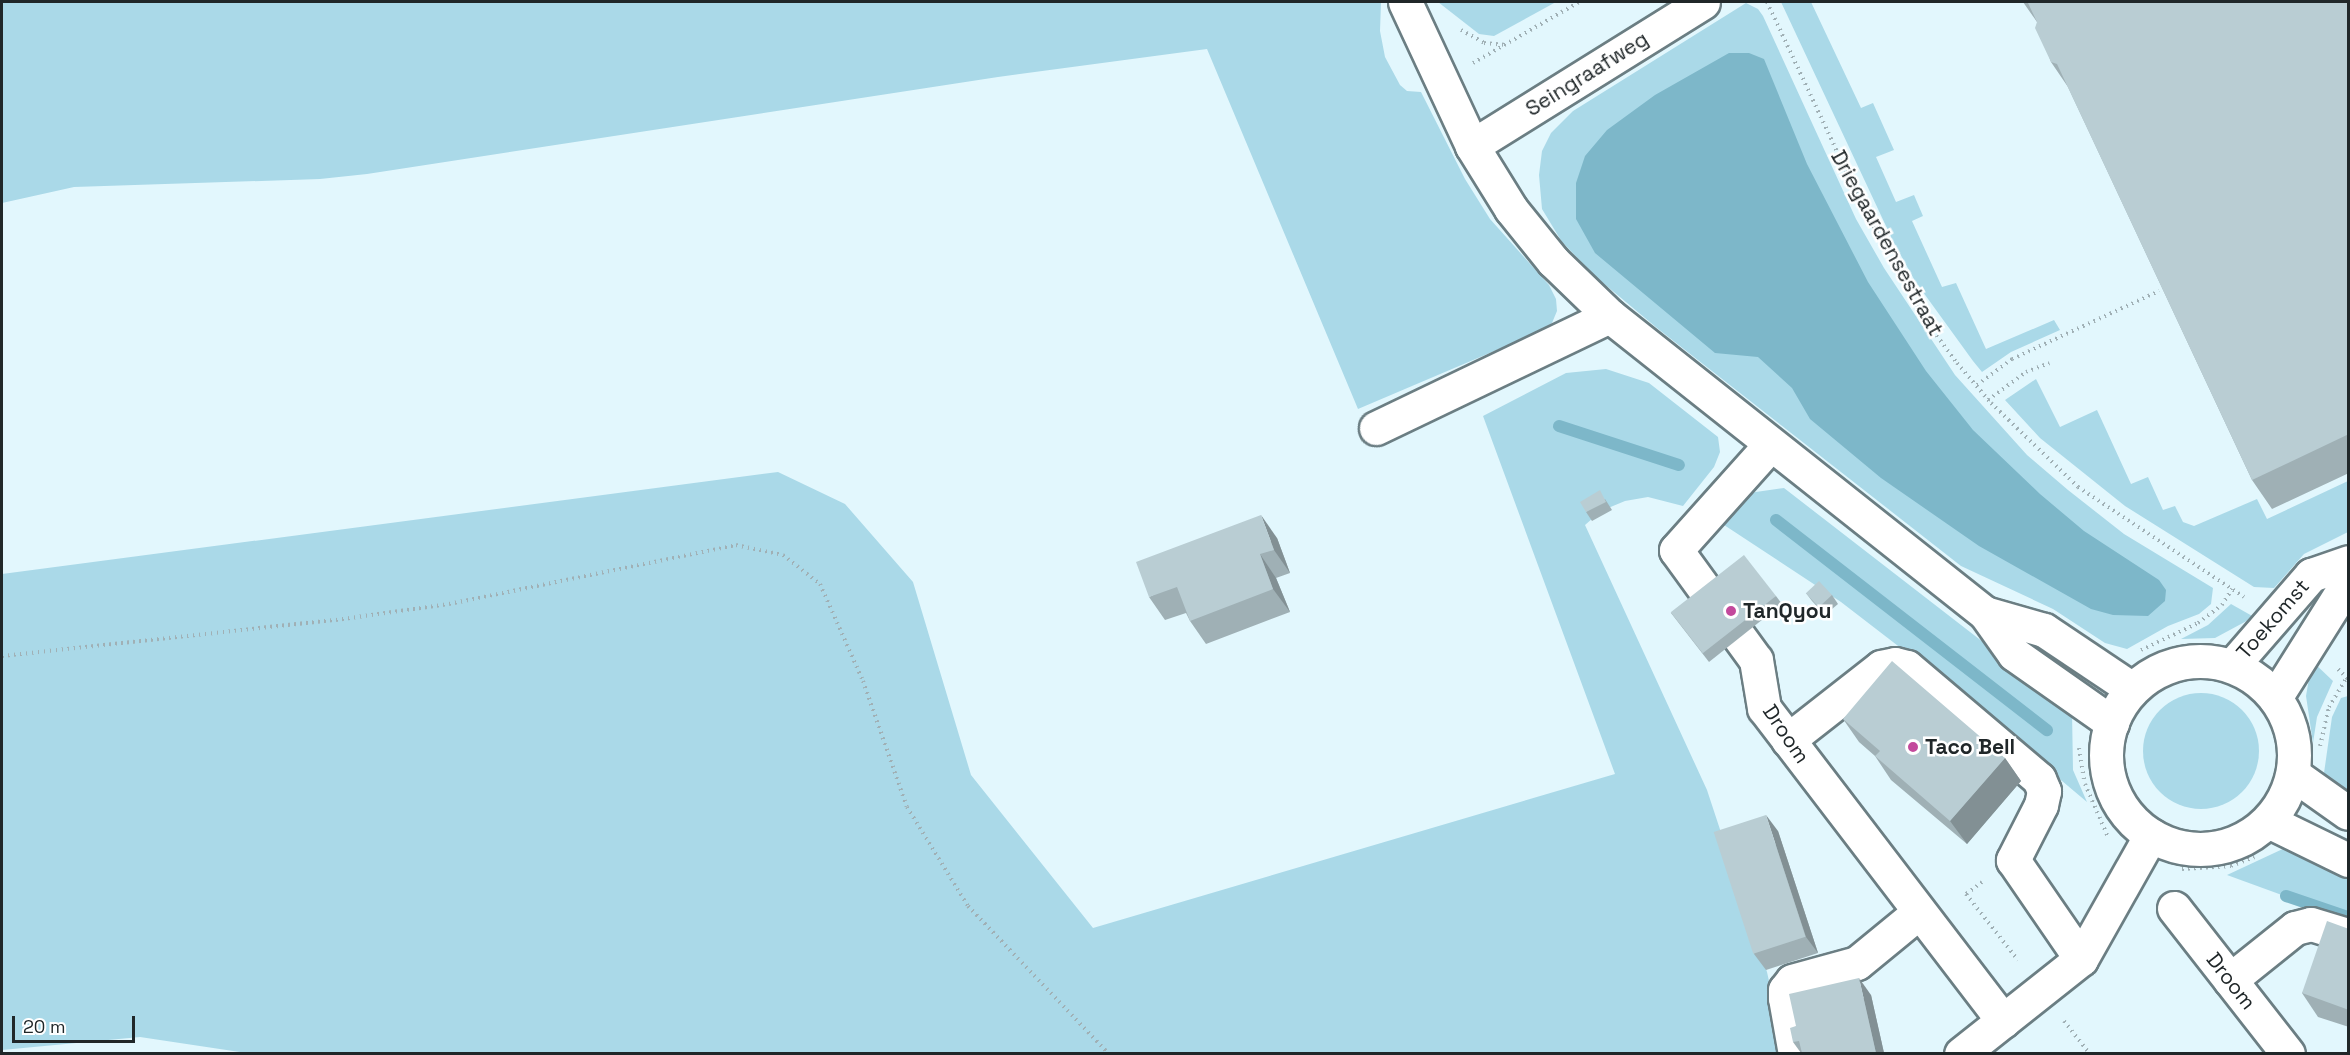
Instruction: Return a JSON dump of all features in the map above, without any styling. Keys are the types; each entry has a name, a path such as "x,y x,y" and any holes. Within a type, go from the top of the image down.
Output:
{"street":[{"path":"1405,2 1472,146 1511,209 1553,261 1610,316 1985,613 2014,654 2112,723"},
{"name":"Seingraafweg","path":"1472,146 1703,2"},
{"path":"1376,428 1610,316"},
{"name":"Droom","path":"1770,445 1676,550 1756,660 1764,708 2003,1021"},
{"name":"Toekomst","path":"2232,666 2271,618 2311,575 2349,562"},
{"name":"Toekomst","path":"2275,698 2349,582"},
{"path":"1985,613 2044,630 2132,689"},
{"path":"2205,661 2232,666 2256,679 2275,698 2288,721 2294,747 2293,774 2284,799 2268,821 2247,837 2222,847 2195,849 2168,844 2151,835 2125,813 2112,789 2106,763 2112,723 2132,689 2153,673 2179,663 2205,661"},
{"path":"1788,740 1881,667 1907,667 2039,778 2044,791 2041,804 2013,860 2081,959"},
{"path":"2293,774 2349,813"},
{"path":"2268,821 2349,860"},
{"path":"1961,1053 2081,959 2151,835"},
{"name":"Droom","path":"2174,908 2288,1053"},
{"path":"1795,1053 1785,998 1785,990 1792,981 1857,963 1919,912"},
{"path":"2230,980 2295,928 2311,924 2349,935"}],"path":[{"path":"1457,27 1484,43 1508,45 1579,2"},
{"name":"Driegaardensestraat","path":"1767,2 1865,211 1926,321 1988,400 2078,487 2271,618"},
{"path":"1976,385 2012,359 2159,291"},
{"path":"1988,400 2026,372 2049,363"},
{"path":"2,656 336,620 449,604 736,545 783,555 820,584 863,681 907,807 968,906 1109,1053"},
{"path":"2013,860 1966,894 2090,1053"}],"shaded area":[{"path":"2,2 1381,2 1380,31 1385,57 1400,85 1407,91 1421,92 1465,179 1490,219 1549,285 1556,299 1557,311 1552,323 1541,331 1358,409 1207,49 998,77 367,174 320,179 74,187 2,203"},
{"path":"1438,2 1556,2 1494,36 1479,34"},
{"path":"1781,2 1811,2 1861,108 1873,103 1894,150 1876,157 1896,202 1914,195 1923,216 1912,221 1942,287 1956,283 1986,349 2054,320 2060,330 2011,352 1982,372 1915,281 1893,241"},
{"path":"1746,3 1758,9 1763,16 1856,219 1884,268 1955,375 2027,455 2068,490 2124,534 2213,588 2211,604 2199,614 2168,626 2127,649 2105,643 2053,609 1961,566 1657,328 1596,277 1562,242 1542,209 1539,175 1542,151 1551,133 1573,111"},
{"path":"1729,53 1749,53 1764,59 1807,164 1868,282 1926,371 1973,430 2040,494 2084,531 2159,580 2166,590 2165,601 2148,616 2113,615 2091,609 1979,546 1881,478 1810,419 1792,388 1758,357 1715,353 1595,253 1576,219 1576,183 1585,156 1607,130 1655,95"},
{"path":"1606,369 1649,383 1718,437 1720,452 1714,467 1683,506 1648,497 1625,501 1601,511 1585,525 1707,790 1767,972 1785,1053 253,1054 140,1037 2,1050 2,574 778,472 845,504 913,582 971,775 1093,928 1615,774 1483,416 1566,373"},
{"path":"2036,379 2060,427 2097,410 2131,484 2148,477 2163,510 2175,506 2183,522 2194,526 2257,499 2267,519 2348,481 2348,532 2304,554 2274,588 2254,587 2125,506 2040,438 2005,400"},
{"path":"1784,488 2072,711 2073,770 2087,802 1941,679 1841,602 1718,521 1749,493"},
{"path":"2231,604 2254,617 2215,638 2181,639 2208,625"},
{"path":"2312,661 2333,681 2317,717 2313,743 2306,696"},
{"path":"2201,693 2223,697 2242,710 2255,729 2259,751 2255,773 2242,792 2223,805 2201,809 2179,805 2160,792 2147,773 2143,751 2147,729 2160,710 2179,697"},
{"path":"2348,696 2348,794 2324,773 2332,717 2341,698"},
{"path":"2287,847 2348,873 2348,919 2227,875"}],"building":[{"path":"2023,2 2349,2 2349,434 2252,480 2057,64 2051,62 2035,28 2037,22 2028,3"},
{"path":"1600,490 1606,502 1586,512 1580,502"},
{"path":"1261,515 1274,550 1260,554 1273,589 1190,621 1177,587 1149,597 1136,562"},
{"path":"1744,555 1776,596 1703,653 1671,612"},
{"path":"1819,581 1832,595 1819,607 1806,593"},
{"path":"1892,661 2005,758 1950,821 1875,756 1880,751 1843,719"},
{"path":"1766,815 1806,937 1753,954 1714,832"},
{"path":"2327,921 2349,929 2349,1010 2302,993"},
{"path":"1859,978 1876,1053 1802,1053 1799,1041 1793,1042 1790,1028 1796,1026 1789,994"}],"waterway":[{"path":"1559,426 1679,465"},
{"path":"1776,520 2047,730"},
{"path":"2286,896 2348,917"}],"place":[{"name":"TanQyou","path":"1731,611"},
{"name":"Taco Bell","path":"1913,747"}]}
